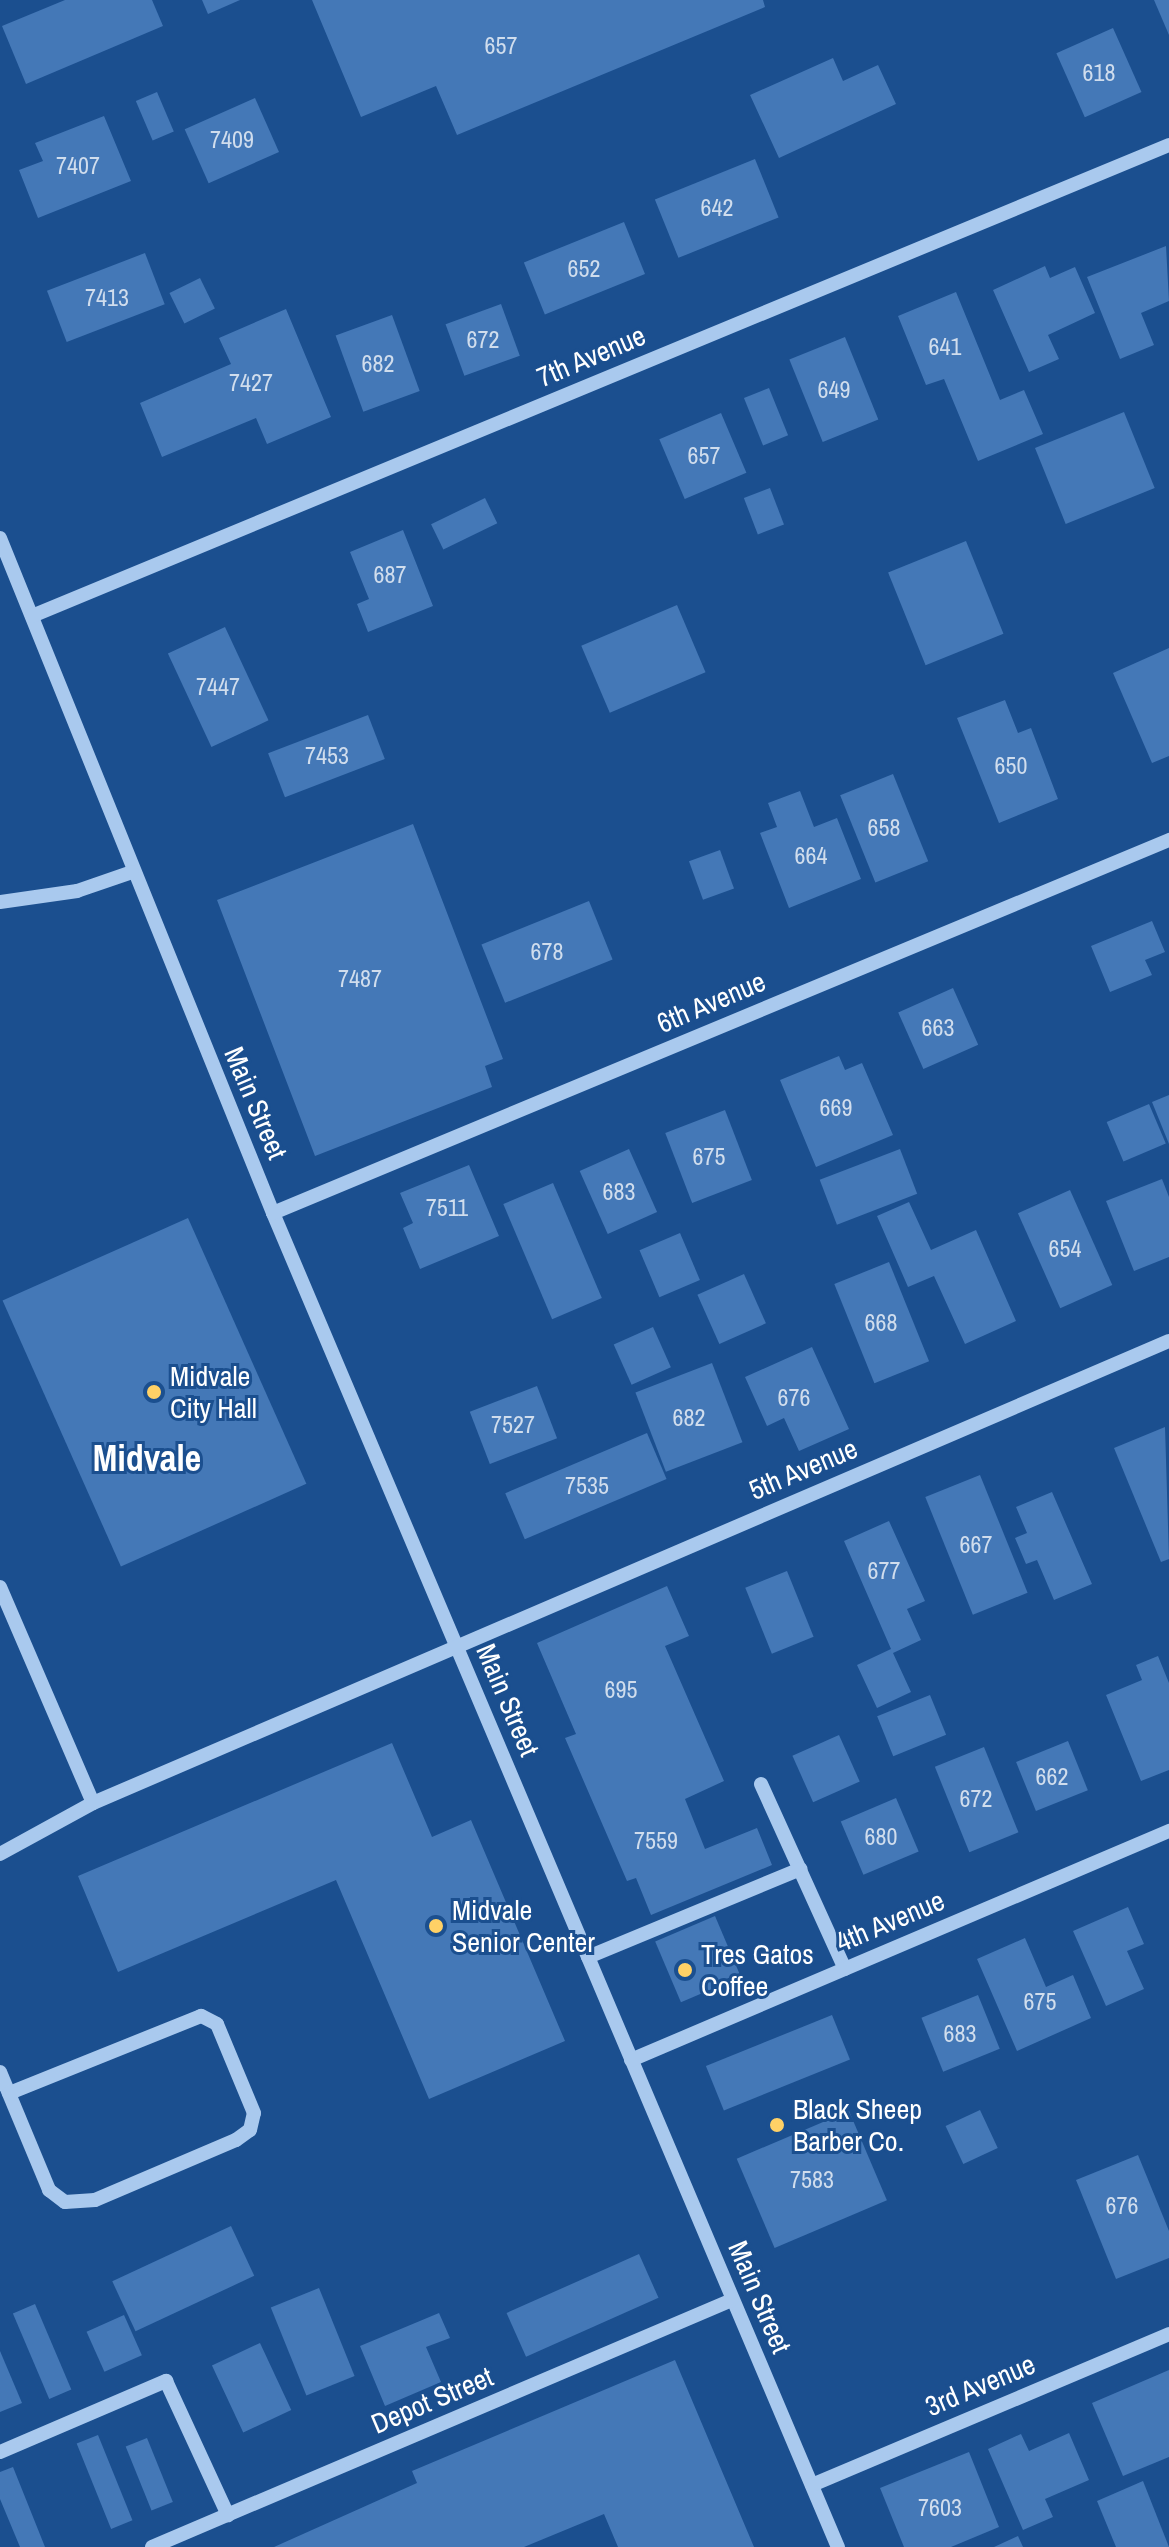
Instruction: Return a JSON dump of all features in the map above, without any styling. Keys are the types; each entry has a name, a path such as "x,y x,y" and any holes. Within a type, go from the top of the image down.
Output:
{"street":[{"name":"7th Avenue","path":"32,616 1169,145"},
{"name":"Main Street","path":"0,538 95,767 132,872 273,1213 838,2547"},
{"name":"6th Avenue","path":"273,1213 1169,840"},
{"path":"0,902 77,891 132,872"},
{"name":"5th Avenue","path":"0,1854 93,1803 1169,1341"},
{"path":"0,1587 93,1803"},
{"path":"761,1784 845,1969"},
{"name":"4th Avenue","path":"631,2060 1169,1831"},
{"path":"588,1957 800,1869"},
{"path":"0,2072 49,2190 65,2202 95,2200 236,2140 250,2130 254,2113 217,2024 201,2016 9,2093"},
{"name":"Depot Street","path":"152,2547 182,2541 228,2515 732,2300"},
{"name":"3rd Avenue","path":"812,2485 1169,2334"},
{"path":"0,2452 166,2381 228,2515"}],"building":[{"path":"65,0 152,0 163,26 26,84 2,26"},
{"path":"202,0 240,0 208,14"},
{"path":"312,0 763,0 765,7 457,135 436,86 361,117"},
{"path":"1154,0 1169,0 1169,35"},
{"path":"1113,28 1141,92 1085,117 1056,53"},
{"path":"833,58 843,81 878,65 896,104 779,158 750,95"},
{"path":"157,92 174,132 153,141 136,101"},
{"path":"255,98 279,152 209,183 185,129"},
{"path":"104,116 131,181 38,218 19,170 43,161 35,143"},
{"path":"755,159 779,217 678,258 655,199"},
{"path":"624,222 645,274 545,314 524,262"},
{"path":"1166,246 1169,301 1141,313 1154,345 1120,359 1087,277"},
{"path":"145,253 165,304 67,342 47,291"},
{"path":"1045,266 1050,278 1075,267 1095,313 1048,335 1059,359 1029,372 993,290"},
{"path":"200,278 215,309 184,323 169,293"},
{"path":"956,292 1000,400 1024,390 1043,434 978,461 944,379 926,385 898,316"},
{"path":"501,304 520,356 464,376 446,324"},
{"path":"286,309 331,417 267,444 256,418 162,457 140,403 231,364 219,338"},
{"path":"392,315 420,391 363,412 336,336"},
{"path":"845,337 878,420 823,442 789,359"},
{"path":"769,388 788,435 763,445 744,398"},
{"path":"1124,412 1155,488 1066,524 1035,448"},
{"path":"721,413 746,473 685,499 659,439"},
{"path":"770,488 784,524 758,534 744,498"},
{"path":"485,498 497,523 443,549 431,524"},
{"path":"403,530 433,606 368,632 357,604 369,599 350,552"},
{"path":"966,541 1003,634 926,665 888,572"},
{"path":"677,605 706,672 610,713 581,646"},
{"path":"225,627 269,720 211,747 168,654"},
{"path":"1169,648 1169,756 1152,763 1113,673"},
{"path":"1005,700 1018,733 1031,728 1058,799 999,823 957,718"},
{"path":"368,715 385,759 285,797 268,753"},
{"path":"893,774 928,861 875,883 840,795"},
{"path":"800,791 814,827 837,818 861,879 789,908 760,833 777,827 768,803"},
{"path":"413,824 503,1059 485,1066 492,1087 315,1156 217,900"},
{"path":"720,850 734,889 703,900 689,861"},
{"path":"589,901 613,959 505,1003 481,944"},
{"path":"1152,921 1165,952 1145,960 1152,975 1110,992 1091,946"},
{"path":"953,988 978,1045 923,1069 898,1012"},
{"path":"839,1056 845,1070 862,1063 893,1135 816,1167 780,1080"},
{"path":"1169,1095 1169,1144 1152,1102"},
{"path":"1149,1104 1166,1144 1123,1162 1107,1122"},
{"path":"725,1110 752,1180 692,1203 665,1133"},
{"path":"629,1149 657,1212 608,1234 580,1171"},
{"path":"900,1149 917,1194 837,1225 820,1180"},
{"path":"469,1165 499,1236 420,1269 403,1228 413,1223 400,1193"},
{"path":"1162,1179 1169,1197 1169,1257 1134,1271 1106,1201"},
{"path":"553,1183 602,1298 552,1319 503,1204"},
{"path":"1070,1190 1112,1285 1060,1308 1018,1213"},
{"path":"909,1202 931,1250 976,1230 1016,1321 965,1344 934,1276 908,1287 877,1216"},
{"name":"Midvale City Hall","path":"188,1218 306,1484 121,1566 3,1301"},
{"path":"680,1233 700,1280 659,1297 639,1250"},
{"path":"889,1262 929,1361 874,1383 834,1284"},
{"path":"744,1274 766,1323 719,1344 697,1295"},
{"path":"653,1327 671,1367 632,1385 614,1344"},
{"path":"812,1347 849,1429 799,1451 784,1418 767,1426 745,1377"},
{"path":"712,1363 742,1442 666,1472 635,1392"},
{"path":"537,1386 557,1438 490,1464 470,1412"},
{"path":"1165,1427 1169,1559 1161,1562 1114,1448"},
{"path":"647,1433 667,1479 525,1539 505,1493"},
{"path":"980,1475 1028,1593 973,1615 925,1497"},
{"path":"1052,1492 1092,1584 1054,1600 1037,1560 1026,1564 1015,1538 1027,1533 1016,1507"},
{"path":"889,1521 925,1601 907,1609 921,1640 893,1653 911,1692 877,1708 857,1665 891,1649 844,1541"},
{"path":"787,1571 814,1637 772,1654 745,1588"},
{"path":"667,1586 689,1636 665,1646 724,1781 685,1799 705,1849 757,1828 772,1865 651,1915 636,1878 627,1881 565,1738 576,1734 537,1643"},
{"path":"1158,1656 1169,1683 1169,1770 1141,1781 1106,1695 1142,1680 1136,1665"},
{"path":"930,1695 946,1735 893,1756 877,1716"},
{"path":"839,1735 860,1782 813,1802 792,1756"},
{"path":"1068,1741 1088,1790 1036,1811 1016,1762"},
{"name":"Midvale Senior Center","path":"392,1743 432,1837 471,1820 565,2041 429,2099 336,1880 118,1972 78,1876"},
{"path":"984,1747 1018,1832 969,1852 935,1767"},
{"path":"896,1798 919,1851 863,1875 841,1821"},
{"path":"1128,1907 1144,1944 1127,1951 1144,1989 1106,2006 1073,1931"},
{"path":"715,1916 741,1977 681,2002 655,1941"},
{"path":"1025,1938 1046,1987 1073,1975 1091,2018 1017,2051 977,1959"},
{"path":"978,1995 1000,2049 943,2072 921,2018"},
{"path":"832,2015 850,2060 724,2110 706,2066"},
{"path":"980,2110 998,2148 963,2164 946,2126"},
{"path":"849,2111 887,2200 775,2248 737,2159"},
{"path":"1138,2155 1169,2231 1169,2258 1116,2279 1076,2180"},
{"path":"231,2226 254,2276 136,2331 112,2281"},
{"path":"639,2254 659,2298 526,2357 507,2313"},
{"path":"319,2288 355,2376 306,2396 271,2307"},
{"path":"35,2304 71,2390 49,2399 13,2313"},
{"path":"439,2313 450,2338 426,2347 441,2382 385,2406 360,2346"},
{"path":"124,2315 142,2355 104,2372 87,2332"},
{"path":"260,2343 291,2410 243,2432 212,2365"},
{"path":"0,2351 22,2403 0,2412"},
{"path":"675,2360 754,2547 618,2547 604,2514 524,2547 274,2547 417,2483 412,2471"},
{"path":"1169,2370 1169,2457 1123,2476 1092,2403"},
{"path":"1069,2433 1089,2480 1045,2499 1053,2517 1023,2530 988,2449 1021,2434 1029,2451"},
{"path":"98,2435 132,2520 111,2529 77,2444"},
{"path":"147,2438 173,2502 152,2511 126,2447"},
{"path":"969,2452 999,2527 951,2547 904,2547 880,2488"},
{"path":"13,2467 45,2547 20,2547 0,2499 0,2472"},
{"path":"1143,2481 1169,2547 1116,2547 1097,2501"},
{"path":"1018,2536 1023,2547 994,2547"}],"place":[{"name":"Midvale City Hall","path":"154,1392"},
{"name":"Midvale Senior Center","path":"436,1926"},
{"name":"Tres Gatos Coffee","path":"685,1970"},
{"name":"Black Sheep Barber Co.","path":"777,2125"}],"district":[{"name":"Midvale","path":"147,1459"}]}
